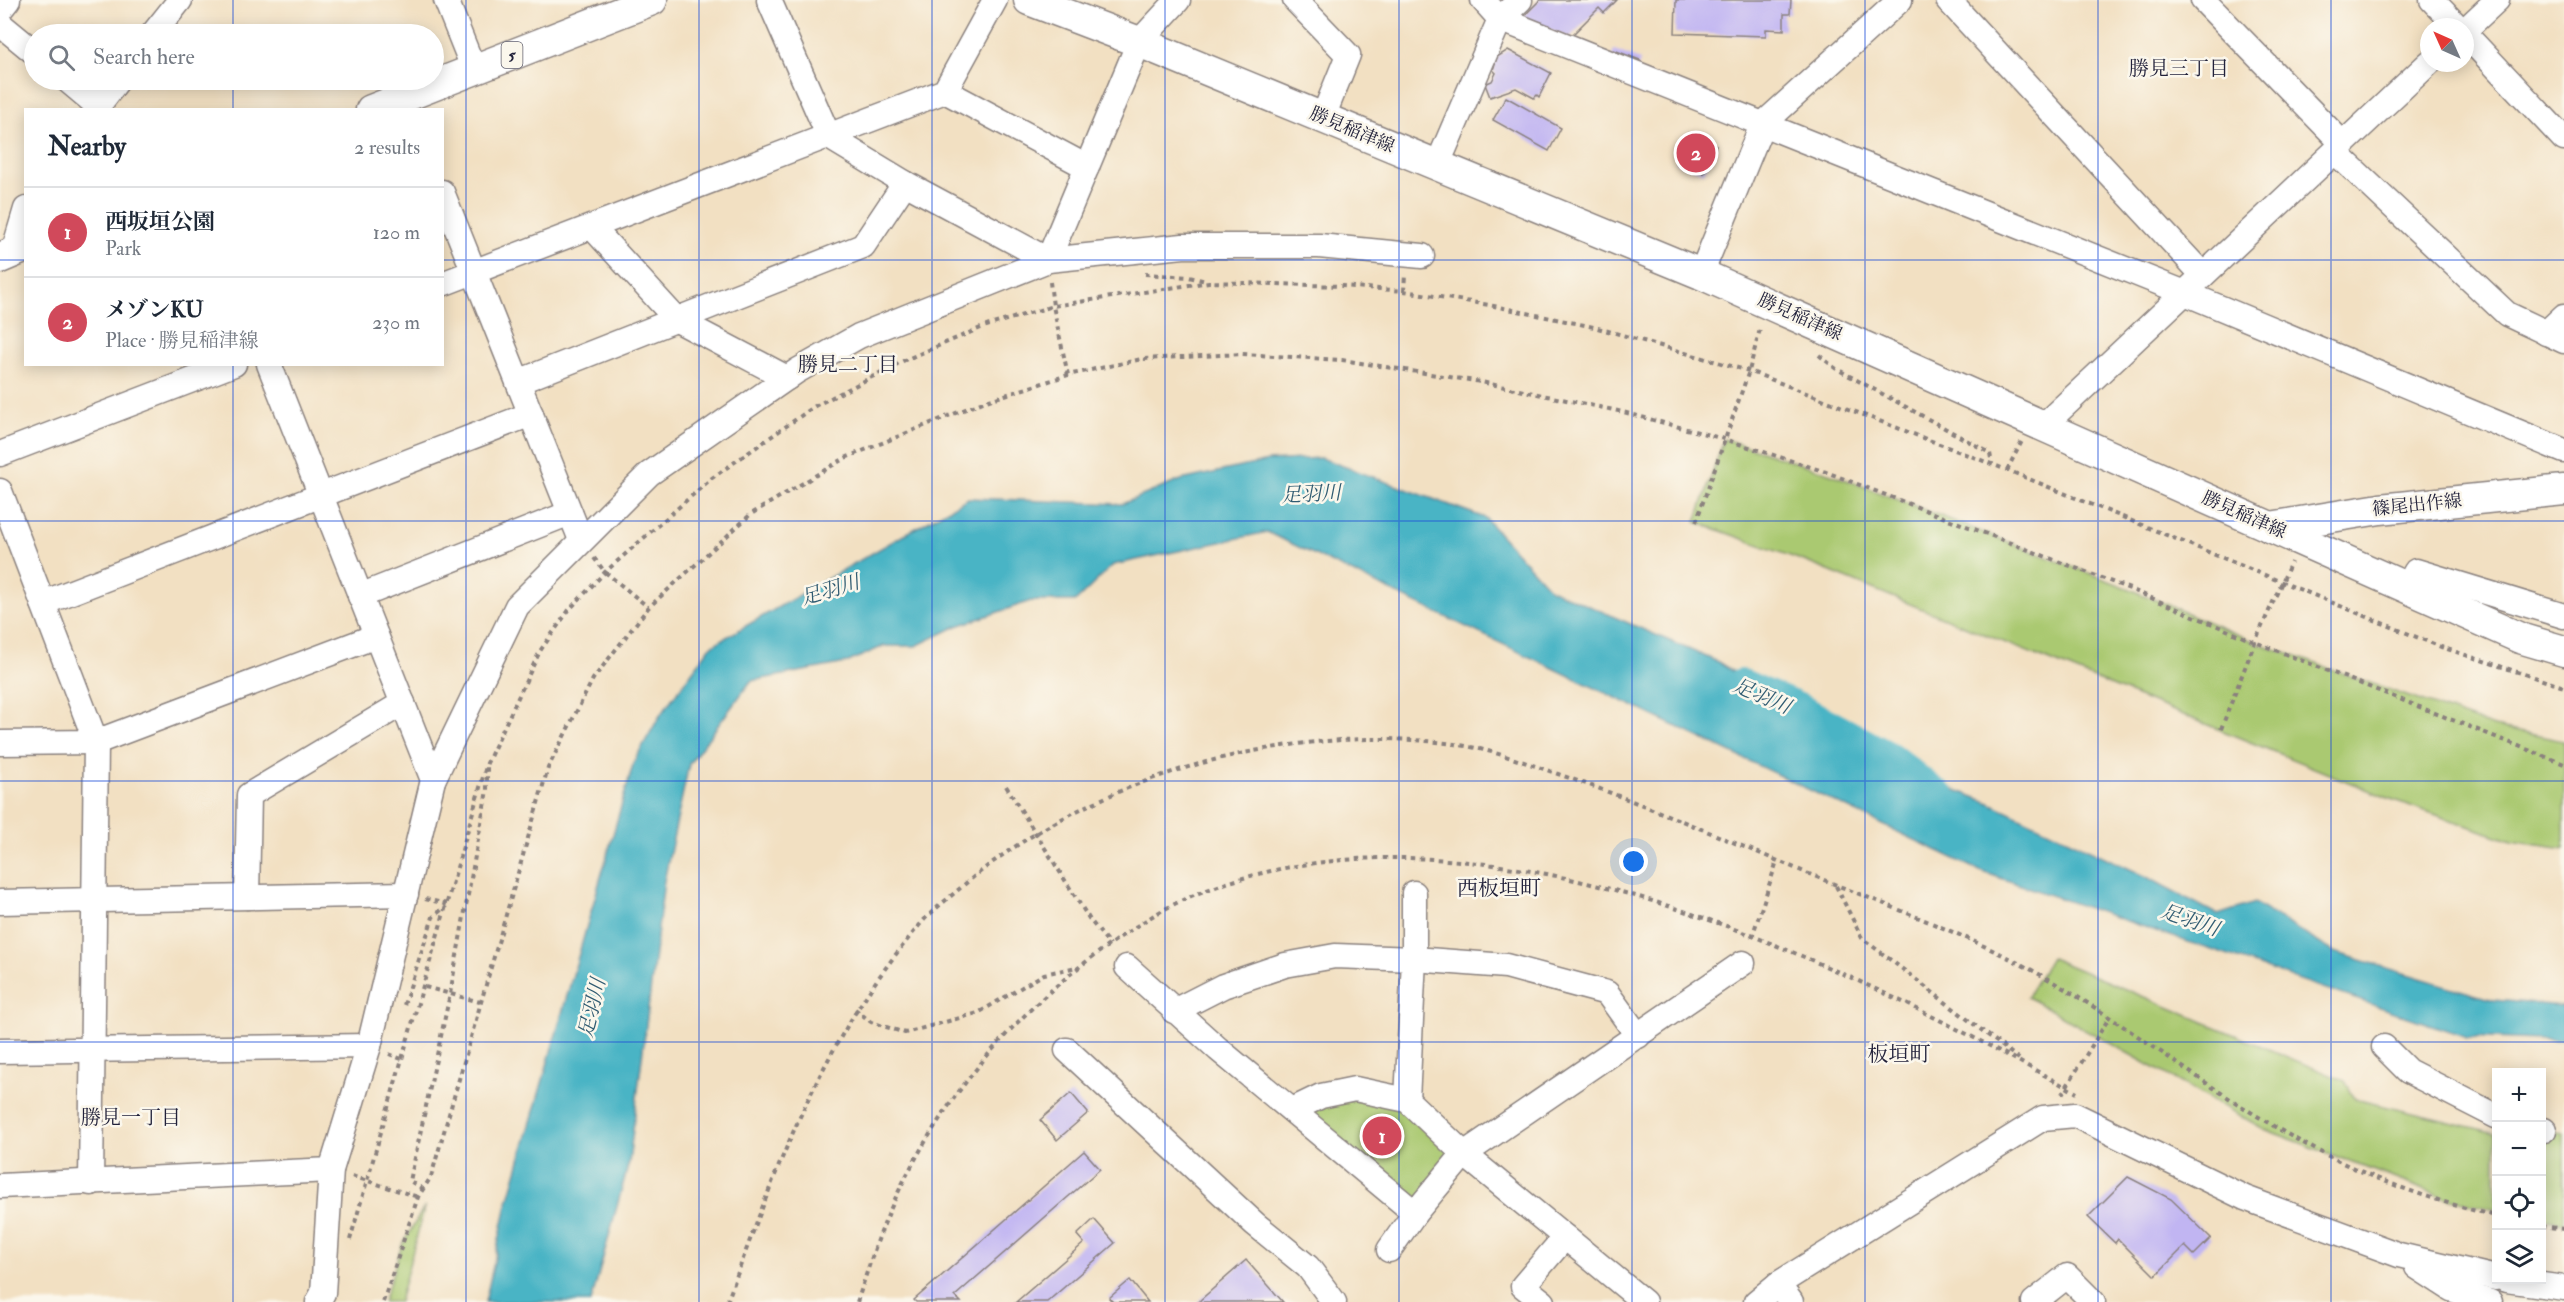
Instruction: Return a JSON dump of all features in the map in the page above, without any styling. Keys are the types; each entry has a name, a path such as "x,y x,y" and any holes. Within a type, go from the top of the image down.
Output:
{"main road":[{"name":"5","path":"444,85 474,70 652,0"},
{"name":"勝見稲津線","path":"1029,0 1323,117 1701,274 2034,432 2270,527 2520,638 2564,651"},
{"name":"5","path":"381,108 407,103 433,90"},
{"name":"篠尾出作線","path":"2270,527 2380,509 2564,490"}],"street":[{"path":"0,10 8,0"},
{"path":"161,24 180,0"},
{"path":"446,0 474,70"},
{"path":"769,0 829,137 905,183 1048,260"},
{"path":"444,283 945,91 995,0"},
{"path":"1048,260 1139,42 1178,0"},
{"path":"1295,0 1348,54 1323,117"},
{"path":"1483,0 1500,19 2185,293 2564,451"},
{"path":"1437,166 1500,19 1520,0"},
{"path":"1701,274 1762,125 1900,0"},
{"path":"1948,0 2203,275"},
{"path":"2203,0 2339,148 2507,315 2555,337 2564,316"},
{"path":"2433,0 2450,18"},
{"path":"2474,22 2497,0"},
{"path":"0,24 24,44"},
{"path":"2474,44 2564,139"},
{"path":"2034,432 2420,72"},
{"path":"77,90 96,108 110,90"},
{"path":"945,91 1088,167"},
{"path":"518,382 863,246 905,183"},
{"path":"444,197 581,540"},
{"path":"13,253 24,216"},
{"path":"592,227 677,320 787,378"},
{"path":"318,1302 323,1293 331,1170 369,1046 433,780 517,606 649,474 787,378 859,336 1048,260 1183,246 1319,246 1422,256"},
{"path":"0,454 229,366"},
{"path":"269,366 433,780"},
{"path":"43,603 531,414"},
{"path":"0,491 96,742 91,1183"},
{"path":"360,596 570,513"},
{"path":"2407,587 2416,571 2564,616"},
{"path":"0,743 96,742 376,636"},
{"path":"247,897 249,795 403,703"},
{"path":"1407,1100 1414,959 1414,893"},
{"path":"0,902 406,894"},
{"path":"1174,1011 1223,986 1285,965 1335,956 1414,959 1506,966 1607,993 1638,1036"},
{"path":"1389,1250 1464,1154 1743,963"},
{"path":"1127,967 1174,1011 1415,1214"},
{"path":"0,1051 369,1046"},
{"path":"2384,1047 2408,1071 2492,1114"},
{"path":"1066,1050 1247,1216 1308,1267 1334,1302"},
{"path":"1292,1110 1321,1096 1355,1089 1407,1100 1464,1154 1644,1302"},
{"path":"1756,1302 1785,1293 2043,1118 2075,1115 2246,1198 2399,1255 2492,1277"},
{"path":"0,1186 331,1170"},
{"path":"1543,1302 1523,1286 1565,1237"},
{"path":"2399,1255 2451,1289 2490,1302"},
{"path":"2034,1302 2067,1276 2093,1302"},
{"path":"2535,1284 2564,1288"}],"path":[{"path":"1048,260 1053,306 1068,375"},
{"path":"348,1246 425,987 487,763 510,710 540,651 569,610 604,572 712,478 815,406 924,352 983,327 1053,306 1209,282 1342,286 1404,291 1489,305 1594,327 1749,371 2007,470 2441,647 2564,687"},
{"path":"1695,522 1749,371 1760,329"},
{"path":"1815,352 1834,368 1990,453 1993,465"},
{"path":"383,1302 418,1197 431,1177 548,768 593,679 648,608 751,514 845,458 983,402 1068,375 1142,359 1242,354 1342,360 1492,384 1623,412 1724,439 1858,485 2130,589 2255,642 2564,764"},
{"path":"2007,470 2034,432"},
{"path":"581,540 604,572 648,608"},
{"path":"2221,729 2255,642 2295,553"},
{"path":"728,1302 779,1162 820,1072 855,1009 923,921 983,868 1036,832 1109,794 1178,771 1252,752 1323,741 1396,740 1457,744 1512,758 1580,782 1836,885 1976,942 2040,975 2269,1124 2369,1176 2435,1201 2492,1215"},
{"path":"423,1189 410,1181 450,994 487,790 487,763"},
{"path":"1006,786 1090,920 1109,944"},
{"path":"857,1302 882,1230 908,1174 936,1125 974,1072 1015,1023 1058,983 1109,944 1147,920 1195,894 1238,879 1278,870 1349,860 1409,858 1470,861 1524,870 1643,898 1752,937 1830,969 1983,1042 2087,1098"},
{"path":"1743,963 1776,861"},
{"path":"1836,885 1862,938 2028,1066"},
{"path":"855,1009 872,1022 905,1033 978,1013 1044,974 1080,967"},
{"path":"425,987 480,1002"},
{"path":"2043,1118 2067,1087 2109,1018"},
{"path":"331,1170 418,1197"},
{"path":"2546,1227 2564,1229"}],"green space":[{"path":"1724,439 1826,472 2130,589 2255,642 2494,727 2564,741 2564,849 2511,841 2388,798 1804,561 1696,522"},
{"path":"2051,958 2345,1081 2355,1099 2492,1132 2492,1209 2443,1197 2264,1129 2027,997"},
{"path":"1332,1097 1404,1105 1456,1159 1413,1206 1303,1113"},
{"path":"2546,1133 2564,1133 2564,1223 2546,1220"},
{"path":"425,1206 399,1302 383,1302 402,1245"}],"water":[{"path":"1321,458 1485,518 1550,589 1718,662 1863,755 1990,803 2147,877 2218,915 2254,903 2334,952 2493,1000 2564,1006 2564,1041 2467,1037 1980,871 1267,532 1113,565 1076,601 1031,601 957,626 916,646 884,646 846,663 751,681 689,764 664,881 629,1162 591,1302 485,1302 506,1209 634,761 661,714 711,646 968,498 1122,504 1181,480 1268,461"}],"building":[{"path":"1540,0 1617,0 1604,13 1599,8 1569,38 1522,18"},
{"path":"1676,0 1791,0 1790,14 1784,14 1784,30 1766,29 1766,36 1675,33"},
{"path":"1508,50 1551,73 1539,97 1537,95 1534,98 1516,88 1490,97 1485,84 1492,81 1496,73 1493,70 1497,57"},
{"path":"1614,50 1640,60 1638,67 1612,57"},
{"path":"1506,97 1561,128 1549,151 1493,120"},
{"path":"1688,133 1716,145 1704,173 1676,162"},
{"path":"1071,1093 1088,1113 1057,1140 1040,1120"},
{"path":"1084,1151 1100,1169 955,1296 961,1302 916,1302 914,1300"},
{"path":"2128,1177 2171,1199 2211,1238 2194,1255 2185,1246 2155,1276 2118,1239 2115,1243 2088,1217"},
{"path":"1094,1219 1115,1243 1047,1302 1016,1302 1084,1243 1077,1235"},
{"path":"1246,1260 1283,1302 1198,1302"},
{"path":"1130,1280 1148,1302 1113,1302 1109,1298"}],"waterway":[{"name":"足羽川","path":"1742,688 1798,712 1889,761 1939,801"}],"place":[{"name":"メゾンKU","path":"1696,153"},
{"name":"西坂垣公園","path":"1382,1136"}],"district":[{"name":"勝見三丁目","path":"2179,68"},
{"name":"勝見二丁目","path":"848,364"},
{"name":"西板垣町","path":"1499,888"},
{"name":"板垣町","path":"1899,1054"},
{"name":"勝見一丁目","path":"131,1117"}]}
